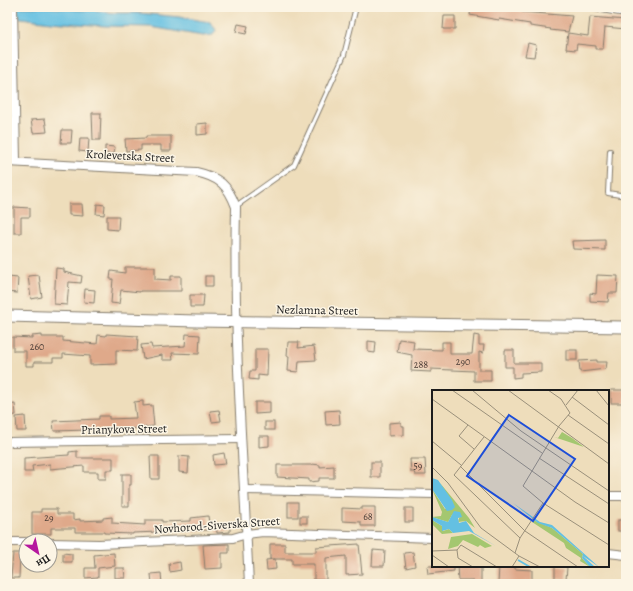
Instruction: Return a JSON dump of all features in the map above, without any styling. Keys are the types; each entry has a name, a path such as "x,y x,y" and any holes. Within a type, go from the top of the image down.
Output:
{"street":[{"path":"13,7 16,161"},
{"path":"595,7 626,12"},
{"name":"Krolevetska Street","path":"7,162 16,161 196,172 210,175 222,183 231,194 236,207"},
{"path":"236,207 235,250 240,439 249,584"},
{"name":"Nezlamna Street","path":"7,316 237,322 626,327"},
{"name":"Prianykova Street","path":"7,442 240,439"},
{"path":"244,490 432,494"},
{"path":"609,496 626,496"},
{"name":"Novhorod-Siverska Street","path":"58,543 114,543 233,538 246,534 263,532 432,538"},
{"path":"7,542 18,542"},
{"path":"609,553 626,555"}],"lane":[{"path":"236,207 294,165 344,55 356,7"},
{"path":"610,151 608,193 626,196"}],"water":[{"path":"7,7 45,7 179,17 210,22 216,30 213,35 203,36 151,27 106,26 51,22 7,16"}],"building":[{"path":"471,7 512,7 522,9 522,12 572,16 568,32 530,26 530,24 470,15"},
{"path":"444,16 455,16 455,29 443,29"},
{"path":"590,17 626,20 626,29 605,27 603,49 596,49 596,46 577,44 576,50 566,49 568,33 588,36"},
{"path":"238,24 248,26 246,34 236,32"},
{"path":"528,43 536,45 534,57 525,56"},
{"path":"92,113 101,113 100,140 93,140"},
{"path":"45,119 47,132 33,133 31,120"},
{"path":"207,123 207,134 197,135 197,124"},
{"path":"62,130 72,130 71,143 61,143"},
{"path":"146,136 171,136 171,151 161,151 161,145 141,145 141,150 126,151 125,139 146,138"},
{"path":"80,138 89,138 88,152 79,151"},
{"path":"105,146 115,147 114,154 105,153"},
{"path":"69,204 82,204 83,216 69,215"},
{"path":"97,204 105,205 104,215 96,214"},
{"path":"14,207 30,208 30,217 21,217 21,233 14,233"},
{"path":"107,216 119,216 118,230 107,229"},
{"path":"605,240 605,250 573,249 572,241"},
{"path":"125,267 155,267 155,279 171,280 171,276 181,276 181,291 140,292 121,290 119,304 111,303 113,279 110,279 111,271 125,273"},
{"path":"56,268 64,269 64,272 82,276 81,283 69,282 67,305 54,304"},
{"path":"39,275 42,297 31,299 28,276"},
{"path":"597,275 618,276 617,293 609,293 608,302 590,301 590,293 596,294"},
{"path":"205,276 213,276 213,286 205,286"},
{"path":"8,277 18,278 17,293 7,292"},
{"path":"85,289 95,290 94,303 84,302"},
{"path":"190,295 204,295 203,307 190,307"},
{"path":"106,334 138,336 137,351 116,350 116,364 90,365 90,356 63,354 63,358 53,358 53,362 34,362 34,366 26,366 26,351 13,351 13,337 32,338 32,336 42,335 42,337 63,337 63,341 97,344 98,335 106,336"},
{"path":"186,334 200,335 199,354 172,353 173,360 162,360 162,355 143,359 141,345 151,344 152,348 185,346"},
{"path":"474,335 479,336 479,345 484,345 483,353 479,352 479,370 491,370 491,381 474,381 474,371 431,369 431,372 411,371 412,355 397,352 399,339 414,341 413,349 442,350 442,342 450,342 450,354 472,354"},
{"path":"368,341 376,342 375,353 368,352"},
{"path":"288,342 299,342 298,348 314,346 316,360 299,361 298,372 288,371"},
{"path":"255,349 268,349 267,376 258,375 258,380 249,379 250,371 255,371"},
{"path":"505,350 514,350 514,363 541,363 541,372 521,373 521,377 513,378 513,367 505,367"},
{"path":"566,350 577,350 577,360 566,360"},
{"path":"597,360 597,362 607,362 606,369 580,372 579,361"},
{"path":"611,390 626,390 626,403 611,403"},
{"path":"143,401 143,406 152,405 154,426 121,430 88,429 54,431 53,421 99,419 99,416 109,416 109,419 136,418 134,402"},
{"path":"255,402 270,402 270,413 255,414"},
{"path":"15,404 16,415 8,416 7,405"},
{"path":"219,410 221,421 212,422 210,411"},
{"path":"339,410 340,424 326,425 325,411"},
{"path":"25,416 26,431 17,431 16,417"},
{"path":"265,422 274,422 274,430 265,430"},
{"path":"401,422 401,426 404,426 404,435 389,436 389,423"},
{"path":"259,436 269,436 269,446 259,447"},
{"path":"77,451 77,458 113,458 113,470 106,470 106,479 98,479 98,472 84,472 84,466 50,469 50,464 32,466 33,472 24,472 24,458 69,455 69,452"},
{"path":"224,453 226,464 214,465 213,455"},
{"path":"150,456 159,456 159,479 151,479"},
{"path":"179,456 189,457 188,473 179,472"},
{"path":"410,459 425,459 426,475 415,475 414,472 411,472"},
{"path":"371,462 380,462 380,477 371,477"},
{"path":"277,465 320,465 320,467 334,466 334,478 319,478 319,481 309,482 309,479 277,477"},
{"path":"122,474 131,474 131,485 129,485 129,506 122,506"},
{"path":"288,502 298,502 298,517 288,517"},
{"path":"362,507 375,507 375,526 361,526 361,522 342,521 342,508 362,509"},
{"path":"405,508 413,508 413,522 405,522"},
{"path":"41,509 57,509 57,514 73,514 73,520 103,520 103,518 112,517 112,523 145,525 145,520 162,520 162,522 191,521 191,518 208,516 210,530 133,534 75,532 75,528 51,528 51,533 32,533 32,512 41,512"},
{"path":"300,516 307,516 307,523 300,523"},
{"path":"618,520 626,520 626,531 618,531"},
{"path":"216,524 230,524 230,532 217,533"},
{"path":"229,544 229,553 222,553 222,568 205,569 203,545"},
{"path":"270,544 285,544 285,552 316,552 316,547 359,544 362,574 346,575 346,556 326,558 326,580 314,580 314,564 292,564 292,559 270,559"},
{"path":"373,550 385,551 384,566 372,566"},
{"path":"413,552 415,566 406,568 404,553"},
{"path":"13,553 18,553 19,578 11,578"},
{"path":"63,553 72,554 72,562 63,562"},
{"path":"114,553 115,566 98,568 98,577 85,578 85,568 95,568 94,555"},
{"path":"275,559 276,569 267,570 266,560"},
{"path":"180,562 181,570 170,572 169,564"},
{"path":"427,566 454,567 454,571 428,574"},
{"path":"457,567 481,567 481,584 473,584 473,580 458,580"},
{"path":"499,567 515,567 515,569 532,570 532,584 498,584"},
{"path":"555,567 567,567 566,580 555,579"},
{"path":"115,568 124,568 125,578 115,578"},
{"path":"161,573 162,584 152,584 151,574"}]}
